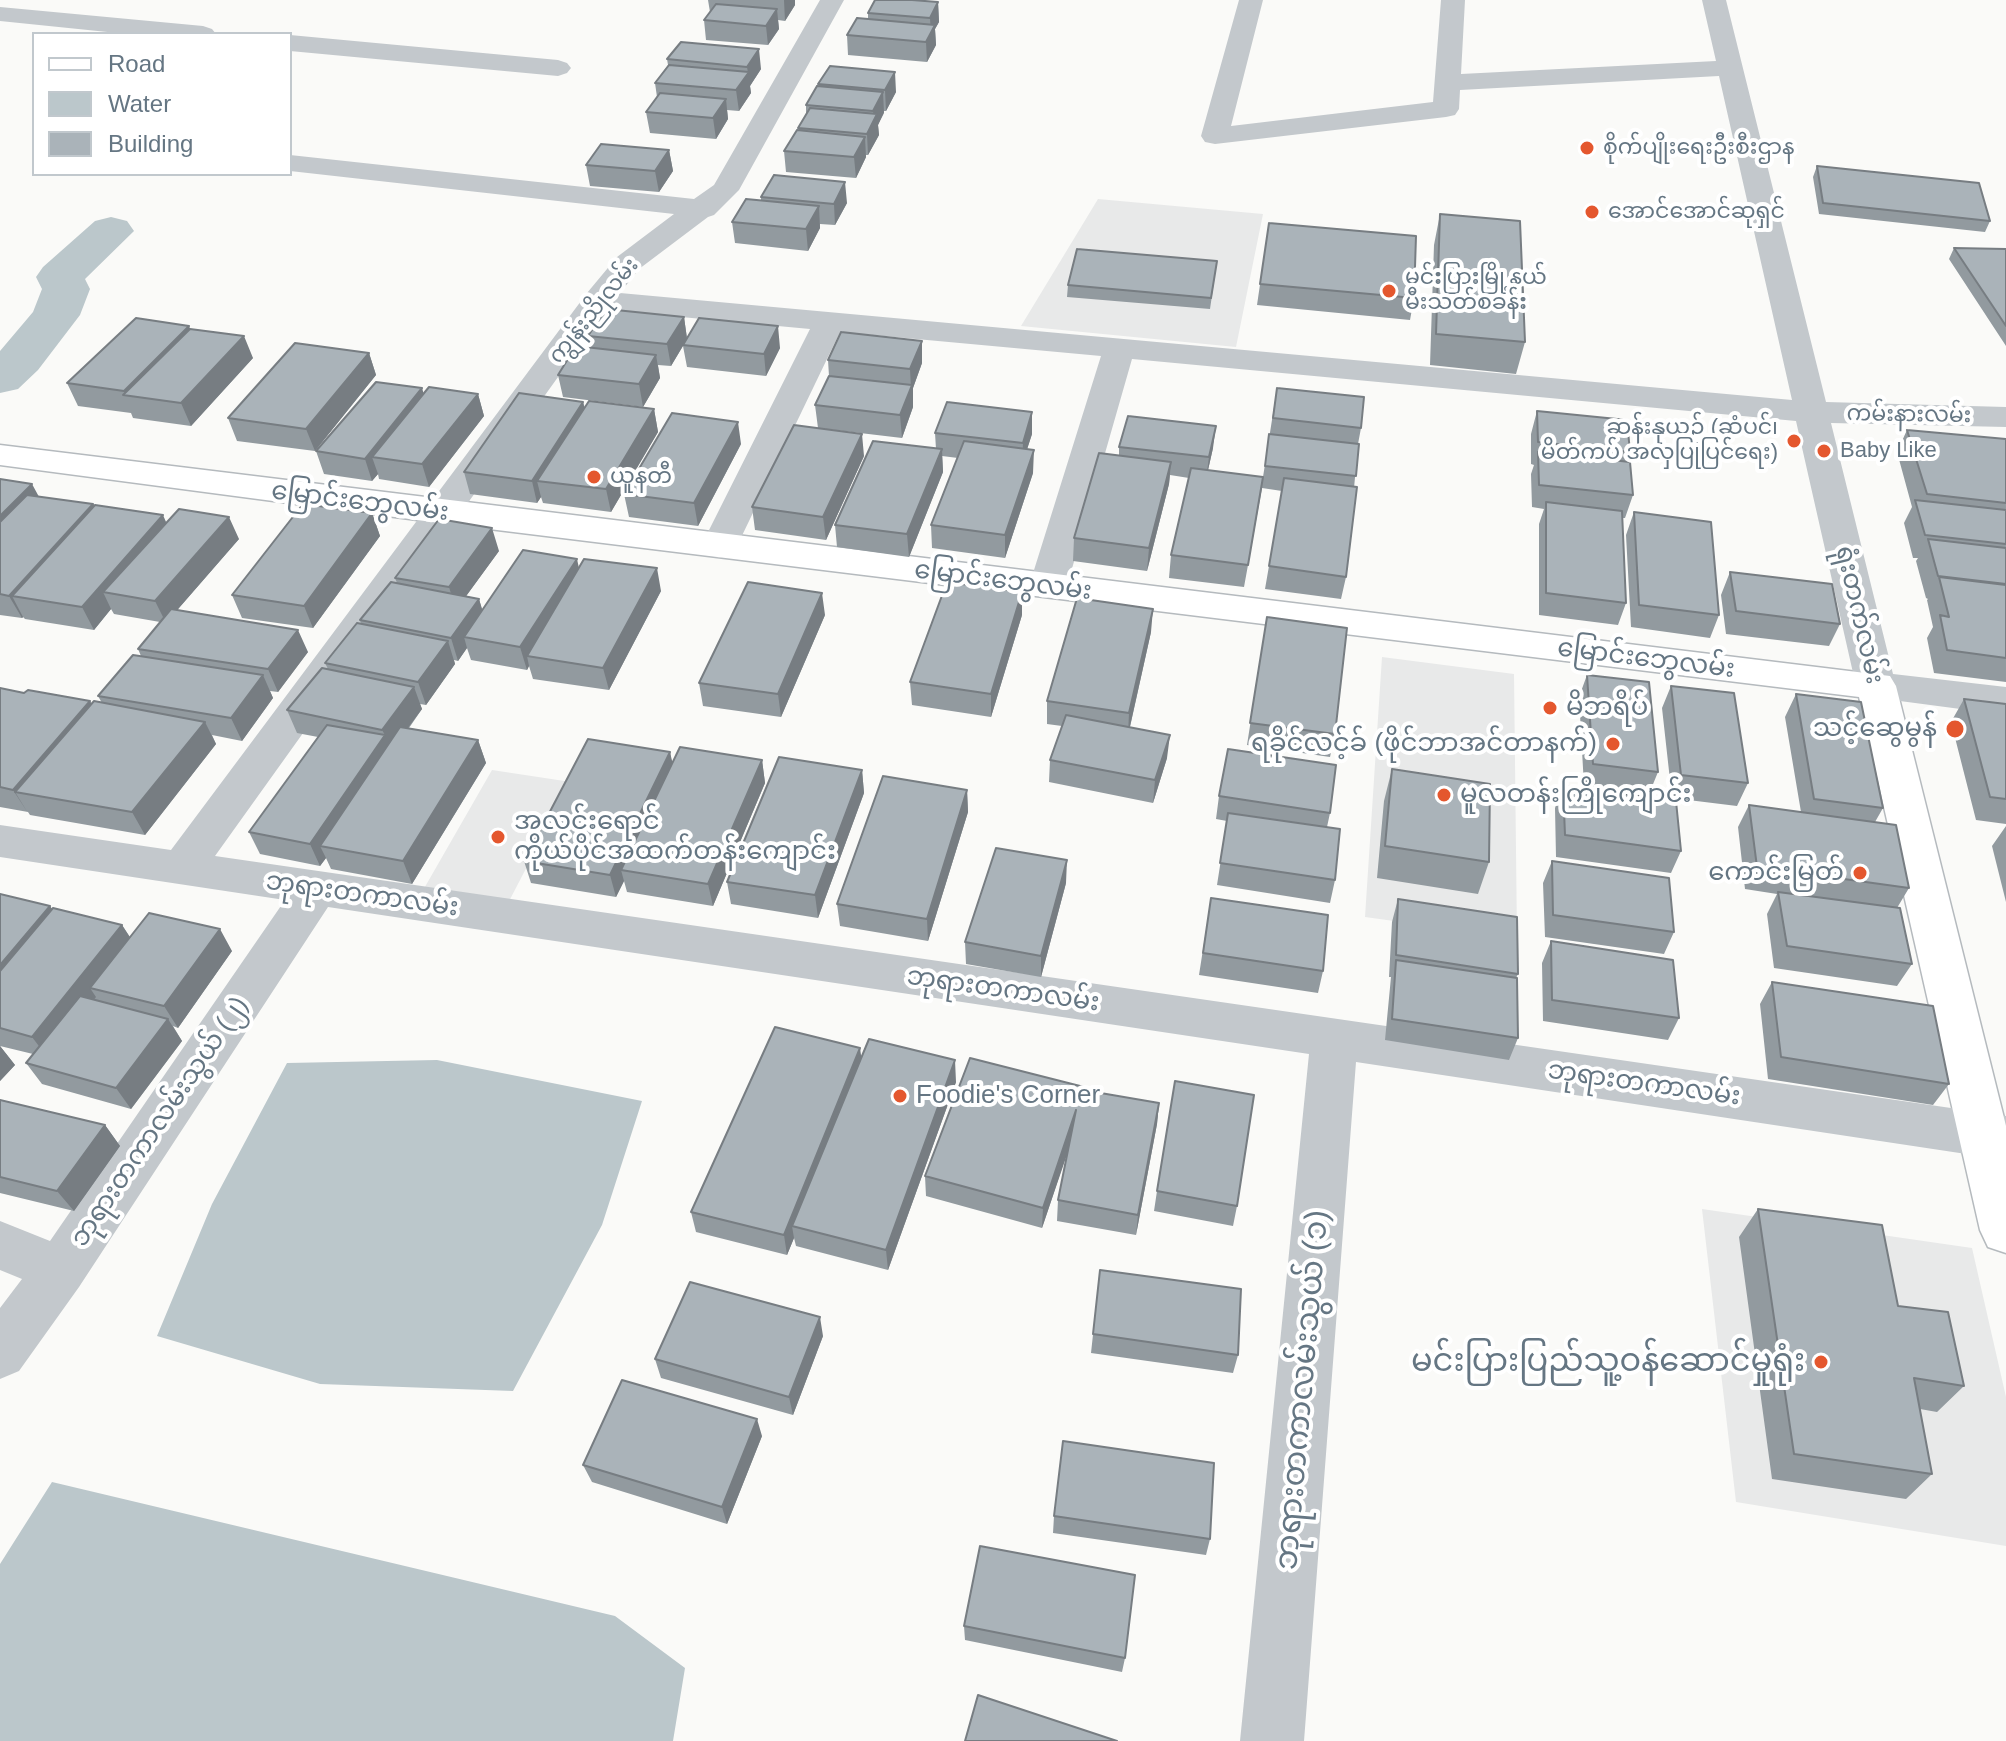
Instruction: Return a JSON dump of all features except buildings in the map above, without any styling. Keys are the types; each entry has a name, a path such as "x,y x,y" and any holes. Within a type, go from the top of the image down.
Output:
{"main road":[{"name":"မြောင်းဘွေလမ်း","path":"2,455 440,512 1876,686"},
{"name":"ရုံးတက်လမ်း","path":"1876,686 1995,1136 2006,1230"}],"street":[{"name":"ကျွန်းညိုလမ်း","path":"182,868 598,300 628,263 704,209 725,190 832,0"},
{"path":"1251,0 1215,136 1446,109 1453,0"},
{"name":"ရုံးတက်လမ်း","path":"1714,0 1876,686"},
{"path":"0,14 183,32"},
{"path":"292,43 558,68"},
{"path":"1448,83 1730,68"},
{"path":"292,163 704,209"},
{"name":"ကမ်းနားလမ်း","path":"598,300 1811,412 2006,417"},
{"path":"719,546 829,322"},
{"path":"1048,586 1119,349"},
{"name":"မြောင်းဘွေလမ်း","path":"1876,686 2006,701"},
{"name":"ဘုရားတကာလမ်း","path":"0,841 1995,1136"},
{"name":"ဘုရားတကာလမ်းသွယ် (၂)","path":"0,1353 60,1270 317,888"},
{"name":"ဘုရားတကာလမ်းသွယ် (၁)","path":"1272,1741 1334,1039"},
{"path":"0,1245 60,1270"}],"shaded area":[{"path":"1098,199 1263,214 1236,347 1021,326"},
{"name":"မူလတန်းကြိုကျောင်း","path":"1382,657 1514,674 1517,938 1365,917"},
{"name":"အလင်းရောင် ကိုယ်ပိုင်အထက်တန်းကျောင်း","path":"492,770 571,782 506,907 422,892"},
{"path":"1702,1209 1972,1248 2006,1397 2006,1546 1736,1502"}],"water":[{"path":"437,1060 642,1101 602,1225 513,1391 320,1384 157,1336 212,1204 287,1063"},
{"path":"52,1482 615,1616 685,1668 673,1741 0,1741 0,1564"}],"waterway":[{"path":"0,378 56,315 66,289 60,277 111,231"}],"place":[{"name":"စိုက်ပျိုးရေးဦးစီးဌာန","path":"1587,148"},
{"name":"အောင်အောင်ဆုရှင်","path":"1592,212"},
{"name":"မင်းပြားမြို့နယ် မီးသတ်စခန်း","path":"1389,291"},
{"name":"ဆန်းနုယဉ် (ဆံပင်၊ မိတ်ကပ် အလှပြုပြင်ရေး)","path":"1794,441"},
{"name":"Baby Like","path":"1824,451"},
{"name":"ယူနတီ","path":"594,477"},
{"name":"မိဘရိပ်","path":"1550,708"},
{"name":"သင့်ဆွေမွန်","path":"1955,729"},
{"name":"ရခိုင်လင့်ခ် (ဖိုင်ဘာအင်တာနက်)","path":"1613,744"},
{"name":"မူလတန်းကြိုကျောင်း","path":"1444,795"},
{"name":"အလင်းရောင် ကိုယ်ပိုင်အထက်တန်းကျောင်း","path":"498,837"},
{"name":"ကောင်းမြတ်","path":"1860,873"},
{"name":"Foodie's Corner","path":"900,1096"},
{"name":"မင်းပြားပြည်သူ့ဝန်ဆောင်မှုရုံး","path":"1821,1362"}]}
